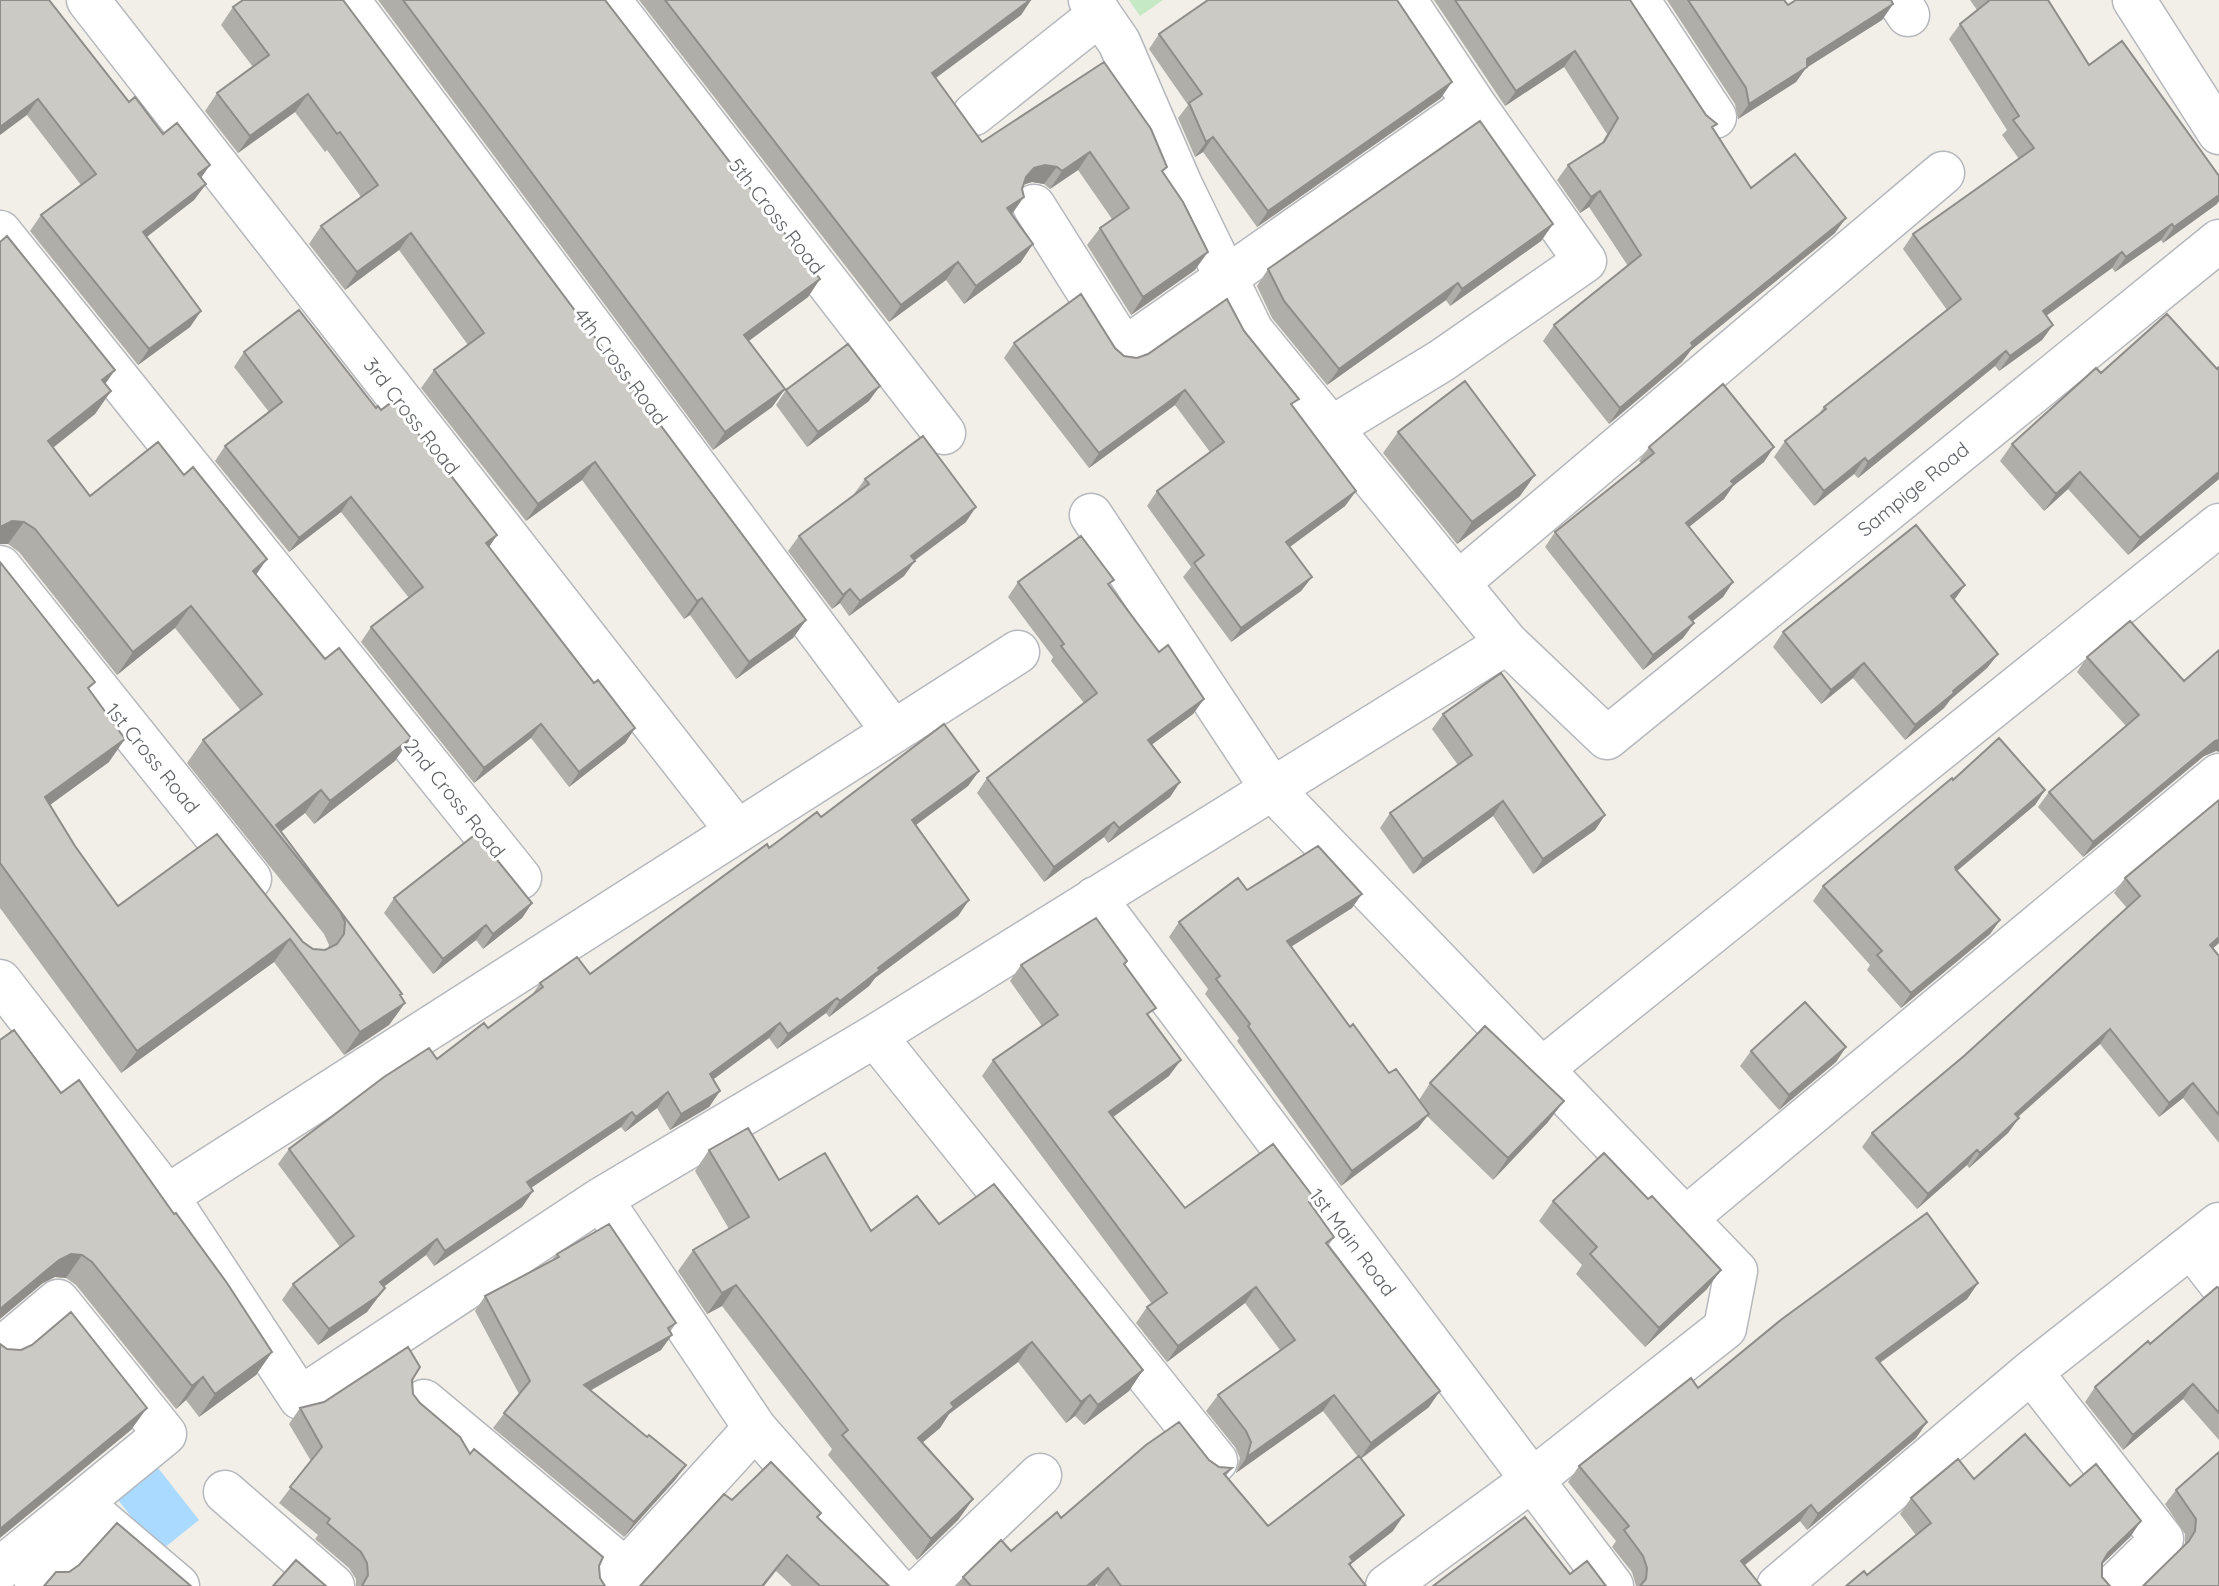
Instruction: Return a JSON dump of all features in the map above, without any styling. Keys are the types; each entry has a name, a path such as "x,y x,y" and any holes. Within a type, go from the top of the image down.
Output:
{"street":[{"name":"3rd Cross Road","path":"88,0 737,831"},
{"name":"4th Cross Road","path":"348,0 893,731"},
{"name":"5th Cross Road","path":"609,0 944,433"},
{"path":"1331,428 1441,361 1585,261 1405,0"},
{"path":"1638,0 1715,117"},
{"path":"2134,0 2219,133"},
{"path":"0,981 167,1196 300,1398 601,1199 875,1036 1507,643 1252,331 1181,185 1119,42 1095,7 974,114"},
{"path":"1034,206 1124,349 1474,104"},
{"path":"1458,583 1943,173"},
{"name":"2nd Cross Road","path":"0,232 520,878"},
{"name":"Sampige Road","path":"1507,643 1607,738 2219,241"},
{"path":"1091,515 1272,789 1736,1271 1725,1328 1532,1480 1387,1586"},
{"path":"1542,1069 2219,525"},
{"name":"1st Cross Road","path":"0,567 276,912"},
{"path":"167,1196 1018,652"},
{"path":"1686,1218 2219,775"},
{"name":"1st Main Road","path":"1095,898 1612,1586"},
{"path":"875,1036 1216,1461"},
{"path":"601,1199 755,1428 894,1586"},
{"path":"1778,1586 2031,1372 2205,1235 2219,1282"},
{"path":"0,1350 58,1301 165,1434 0,1569"},
{"path":"2031,1372 2162,1539 2114,1586"},
{"path":"424,1401 618,1578 755,1428"},
{"path":"924,1586 1040,1475"},
{"path":"225,1492 333,1586"},
{"path":"36,1586 97,1517 178,1586"}],"green space":[{"path":"1129,0 1163,0 1140,16"}],"water":[{"path":"151,1459 199,1520 159,1552 111,1491"}],"building":[{"path":"0,0 49,0 129,102 135,97 163,134 177,123 210,165 198,174 206,184 143,232 201,311 149,349 41,215 96,174 38,99 0,127"},
{"path":"243,0 343,0 806,620 749,662 702,598 697,601 595,462 538,504 434,370 484,333 411,233 357,272 321,226 378,185 340,132 337,134 308,94 250,136 217,93 269,55 233,7"},
{"path":"403,0 605,0 820,279 744,335 785,389 725,432"},
{"path":"665,0 1030,0 932,73 982,142 1104,62 1151,129 1167,167 1162,171 1183,202 1208,252 1143,297 1100,228 1129,208 1090,152 1062,171 1045,165 1034,168 1026,177 1022,189 1024,197 1007,208 1033,244 976,286 958,262 901,305"},
{"path":"1208,0 1397,0 1452,82 1268,211 1213,137 1206,142 1189,103 1202,94 1159,34"},
{"path":"1455,0 1630,0 1706,115 1717,124 1712,127 1751,188 1795,154 1846,218 1691,343 1693,346 1620,408 1554,325 1641,255 1600,191 1591,197 1568,165 1604,142 1618,118 1575,51 1516,91"},
{"path":"1688,0 1784,0 1788,5 1796,0 1891,0 1893,4 1807,59 1807,67 1749,104 1746,88"},
{"path":"1990,0 2048,0 2089,65 2122,41 2219,176 2219,195 2126,257 2122,252 2043,311 2053,325 2010,356 2006,351 1868,462 1865,458 1824,491 1785,441 1961,299 1913,234 2034,148 2013,120 2019,116 1960,24"},
{"path":"1480,121 1553,224 1462,289 1458,283 1339,369 1284,301 1268,269"},
{"path":"7,236 115,370 102,380 111,391 48,441 90,496 158,442 184,475 193,467 267,559 253,571 325,659 339,648 411,738 330,801 321,790 276,825 402,994 405,1003 360,1032 290,939 137,1051 0,863 0,562 95,682 88,688 125,739 45,797 118,906 217,834 303,942 313,949 325,950 337,944 344,934 345,922 340,911 203,740 262,694 191,606 133,652 35,529 24,522 12,521 0,527 0,242"},
{"path":"1081,294 1115,348 1124,356 1137,358 1148,354 1227,299 1244,331 1299,399 1291,404 1356,491 1286,542 1312,577 1241,628 1194,563 1204,555 1157,491 1224,442 1185,390 1099,453 1014,343"},
{"path":"299,310 376,408 378,406 381,410 393,401 497,535 486,543 594,683 598,680 635,728 579,772 541,724 484,768 371,627 423,587 351,497 299,538 225,446 282,402 244,352"},
{"path":"2167,314 2217,369 2219,367 2219,472 2140,538 2080,472 2056,494 2012,444 2096,368 2101,373"},
{"path":"848,344 880,386 818,432 786,390"},
{"path":"1465,381 1535,475 1472,522 1398,432"},
{"path":"1723,384 1774,447 1686,523 1733,582 1689,617 1694,623 1653,655 1555,532 1654,453 1649,447"},
{"path":"923,436 976,507 911,556 915,561 860,601 850,589 843,595 799,536 869,484 865,479"},
{"path":"1916,525 1965,585 1951,596 1998,654 1915,725 1864,663 1831,690 1783,632"},
{"path":"1081,536 1114,580 1108,584 1159,652 1168,645 1204,699 1148,740 1180,782 1119,828 1114,822 1054,867 987,778 1097,693 1018,582"},
{"path":"2130,621 2184,681 2219,650 2219,740 2093,842 2049,792 2139,715 2087,657"},
{"path":"1501,673 1605,815 1543,859 1503,801 1423,859 1390,813 1472,755 1443,714"},
{"path":"944,724 979,771 912,820 969,900 878,968 880,970 840,1001 837,998 788,1034 780,1023 710,1074 720,1091 681,1114 668,1092 636,1117 632,1112 527,1182 533,1191 445,1251 437,1239 380,1282 385,1288 378,1296 329,1329 293,1284 354,1236 289,1149 384,1077 429,1048 437,1059 484,1023 488,1028 543,987 540,983 577,957 590,974 767,844 769,848 817,812 821,817"},
{"path":"1999,738 2045,790 1955,867 2000,920 1911,993 1877,955 1882,951 1823,886 1953,780"},
{"path":"2219,800 2219,937 2210,945 2219,956 2219,1115 2193,1083 2169,1103 2110,1029 2015,1114 2019,1118 1928,1194 1872,1133 1964,1056 2140,896 2125,878"},
{"path":"476,834 532,903 493,934 486,925 443,959 394,898"},
{"path":"1318,846 1362,894 1287,941 1350,1027 1353,1024 1389,1073 1396,1069 1429,1114 1352,1171 1216,979 1220,976 1179,922 1238,878 1247,890"},
{"path":"1096,918 1156,1008 1147,1014 1181,1060 1109,1112 1185,1208 1273,1144 1314,1198 1309,1202 1334,1237 1326,1243 1440,1391 1371,1443 1334,1395 1247,1457 1251,1442 1246,1431 1218,1395 1295,1340 1256,1287 1178,1346 1147,1307 1167,1293 993,1060 1058,1015 1021,965"},
{"path":"1805,1002 1846,1047 1789,1095 1751,1051"},
{"path":"1485,1026 1564,1101 1508,1158 1430,1083"},
{"path":"14,1030 61,1093 79,1080 227,1283 272,1352 215,1394 203,1377 192,1386 92,1262 82,1255 71,1254 59,1260 0,1309 0,1040"},
{"path":"748,1128 779,1180 825,1153 871,1231 917,1196 939,1224 994,1184 1143,1370 1098,1405 1090,1395 1081,1402 1032,1342 951,1403 954,1407 918,1438 973,1499 931,1539 842,1435 848,1430 736,1285 722,1293 693,1250 749,1217 709,1150"},
{"path":"1604,1153 1648,1199 1652,1196 1721,1270 1659,1328 1590,1254 1597,1247 1553,1201"},
{"path":"1927,1213 1978,1283 1876,1358 1927,1422 1818,1514 1811,1505 1741,1561 1761,1586 1640,1586 1646,1579 1647,1568 1643,1556 1624,1530 1629,1526 1579,1466 1691,1378 1698,1388 1782,1319"},
{"path":"609,1224 676,1323 668,1328 672,1335 584,1385 686,1465 634,1522 504,1413 530,1381 485,1296 559,1257 557,1254"},
{"path":"2217,1287 2219,1413 2193,1384 2133,1435 2095,1387"},
{"path":"71,1312 147,1408 0,1529 0,1344 7,1349 21,1350 32,1345"},
{"path":"408,1347 420,1367 412,1380 413,1394 420,1403 460,1437 470,1454 474,1449 603,1557 599,1566 600,1578 605,1586 362,1586 368,1575 367,1563 361,1552 327,1523 330,1519 290,1487 322,1447 300,1408 324,1402"},
{"path":"1179,1422 1209,1460 1219,1467 1232,1468 1224,1474 1268,1526 1359,1456 1404,1515 1350,1557 1353,1561 1349,1564 1366,1586 1121,1586 1108,1568 1087,1586 971,1586 963,1577 1001,1540 1011,1551 1057,1512 1061,1518 1146,1445"},
{"path":"2025,1434 2070,1486 2096,1464 2141,1521 2108,1553 2102,1563 2102,1577 2110,1586 1846,1586 1864,1571 1867,1575 1931,1523 1911,1498 1958,1459 1974,1479"},
{"path":"2219,1452 2219,1586 2143,1586 2189,1541 2195,1531 2196,1519 2176,1490"},
{"path":"771,1462 821,1513 817,1517 889,1586 820,1586 787,1555 762,1586 640,1586 724,1494 732,1500"},
{"path":"1525,1517 1570,1574 1587,1561 1606,1586 1433,1586"},
{"path":"117,1523 191,1586 44,1586 56,1572 69,1572 79,1565"},
{"path":"296,1560 326,1586 273,1586"}]}
